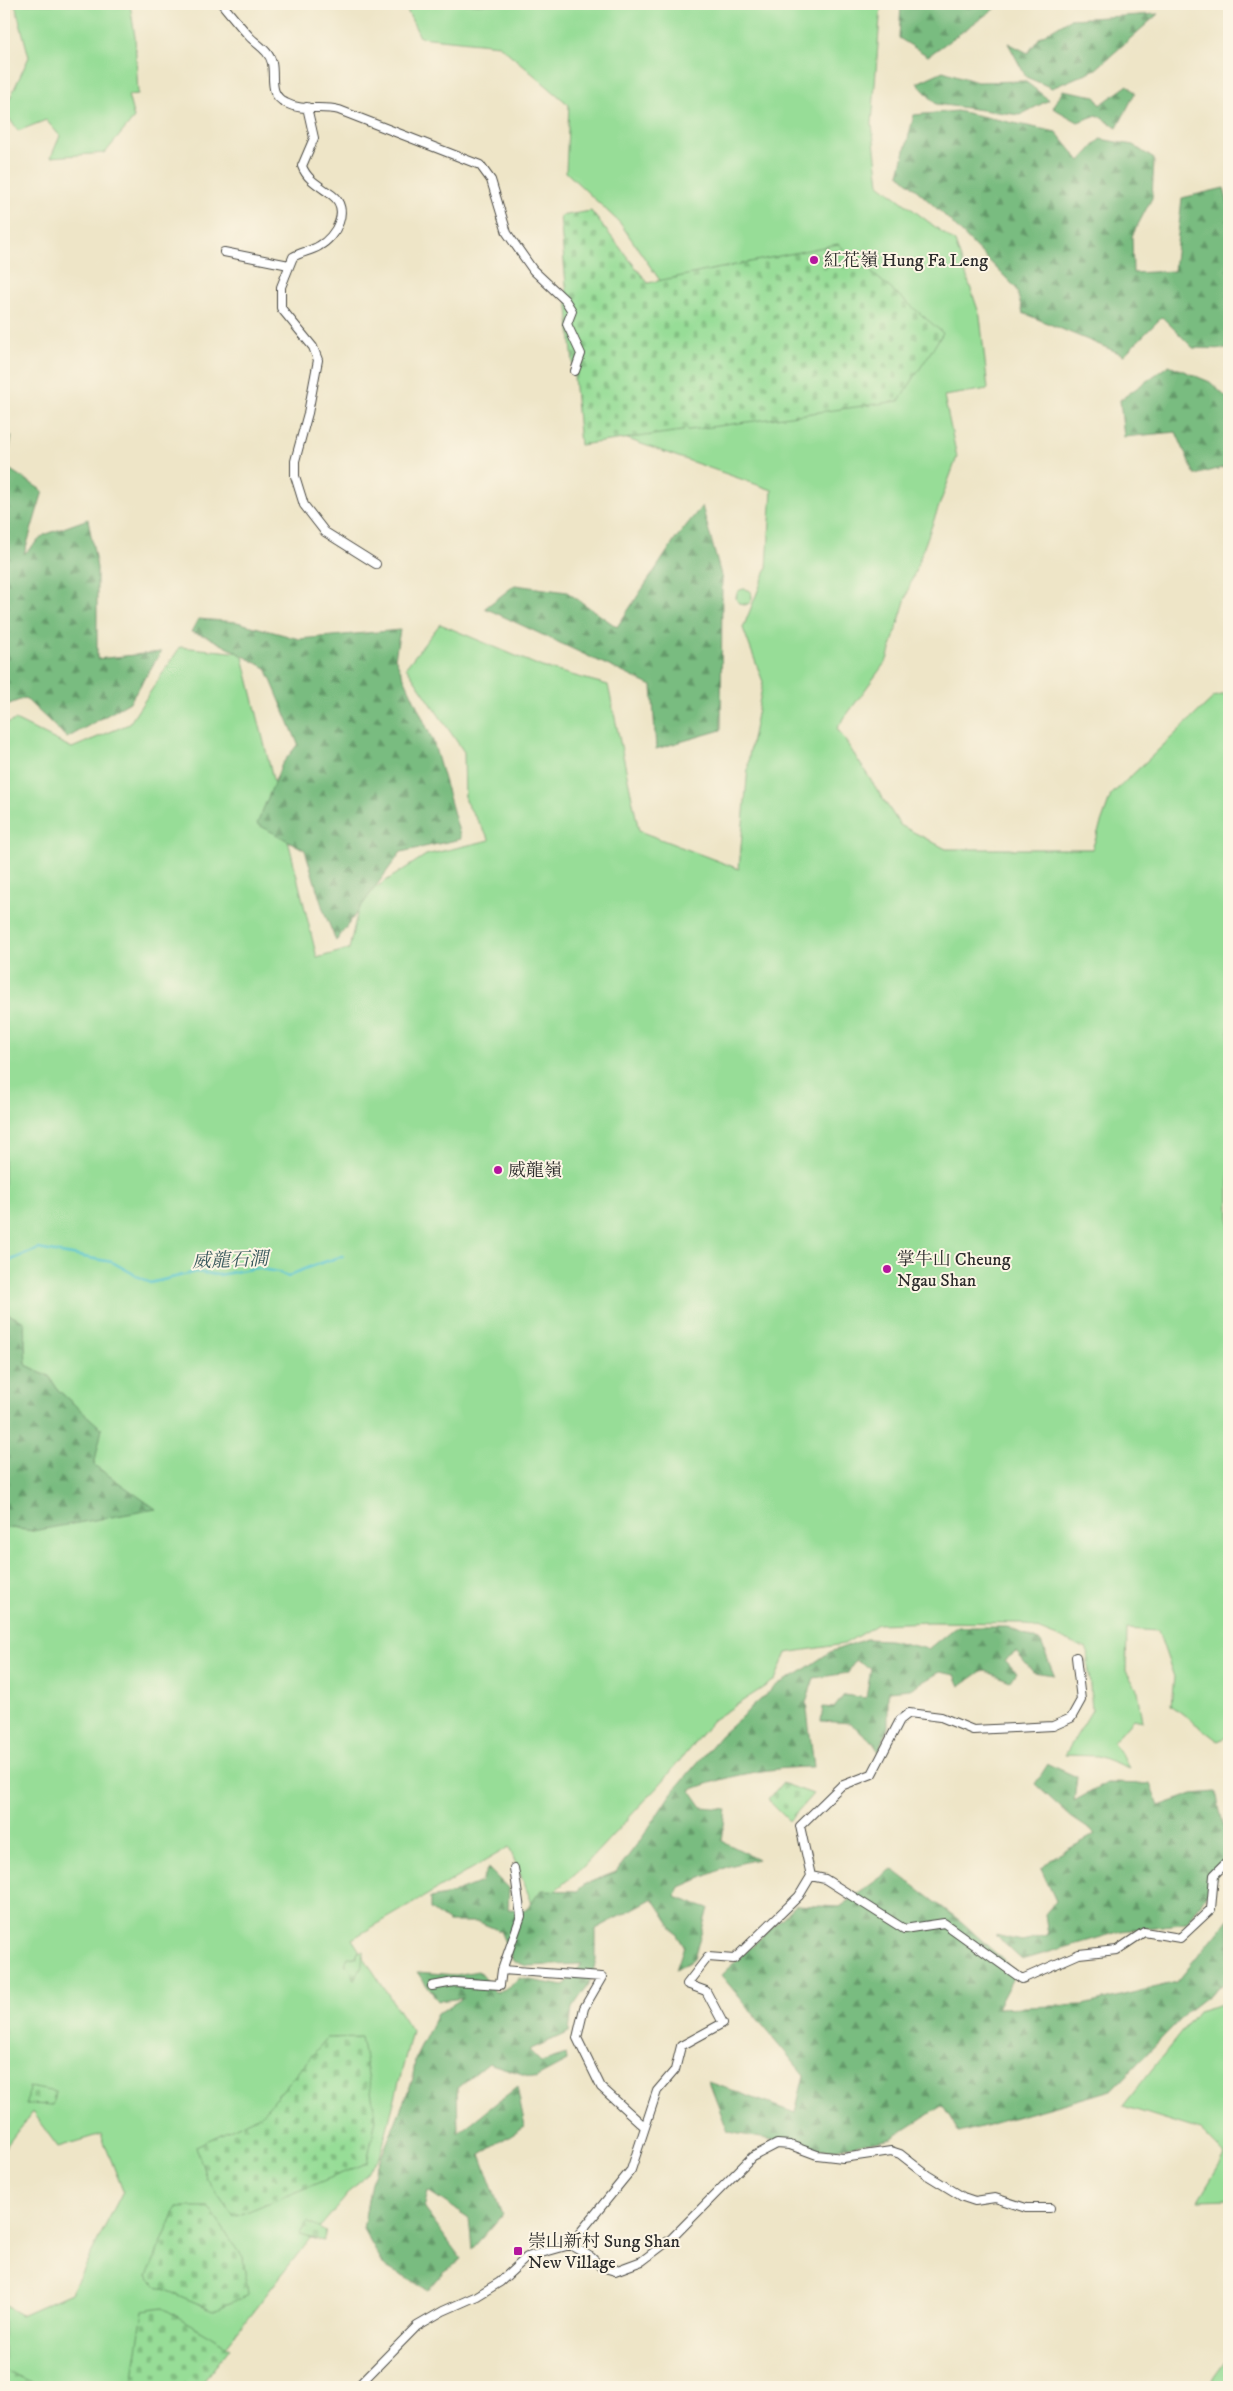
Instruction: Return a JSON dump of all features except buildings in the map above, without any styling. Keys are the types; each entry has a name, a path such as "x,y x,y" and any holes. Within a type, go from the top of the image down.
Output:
{"street":[{"path":"222,4 250,38 268,55 272,63 272,87 275,94 284,102 308,108 339,110 480,165 492,180 508,233 532,270 566,300 572,311 568,324 581,354 575,371"},
{"path":"308,108 314,138 302,166 305,173 314,182 334,196 339,202 341,216 337,226 327,240 319,246 293,257 281,287 281,308 313,347 318,360 308,414 295,461 295,476 304,505 326,532 376,564"},
{"path":"224,252 289,265"},
{"path":"357,2387 417,2326 443,2311 477,2296 500,2282 527,2257 570,2245 631,2170 657,2091 675,2070 681,2046 723,2023 706,1991 687,1984 708,1957 734,1959 799,1896 810,1876 800,1826 841,1786 872,1774 900,1720 910,1713 941,1717 973,1730 1053,1726 1072,1718 1080,1700 1076,1657"},
{"path":"810,1876 824,1880 904,1930 944,1923 1022,1979 1079,1954 1117,1950 1144,1932 1180,1938 1211,1909 1214,1875 1229,1860"},
{"path":"432,1986 454,1982 500,1985 502,1970 521,1916 514,1868"},
{"path":"502,1970 602,1977 584,2008 577,2038 601,2087 644,2127"},
{"path":"570,2245 591,2257 601,2268 615,2271 642,2261 671,2239 752,2157 777,2144 790,2145 818,2155 843,2158 891,2151 900,2154 927,2175 963,2197 975,2200 995,2198 1026,2208 1050,2208"}],"green space":[{"path":"15,4 130,4 135,37 138,94 128,95 134,118 105,153 51,157 60,136 46,120 18,131 4,111 29,57"},
{"path":"404,4 881,4 872,124 879,184 955,242 980,316 988,389 944,396 957,457 909,588 887,660 837,728 900,825 946,849 1092,849 1111,795 1214,697 1229,693 1229,1736 1218,1741 1171,1705 1174,1677 1158,1631 1127,1629 1126,1671 1138,1691 1143,1721 1133,1719 1113,1742 1129,1768 1098,1756 1065,1755 1092,1710 1087,1649 1022,1623 931,1622 878,1624 844,1644 786,1653 775,1680 713,1720 663,1781 582,1868 534,1908 509,1847 352,1939 412,2031 380,2157 308,2241 194,2387 4,2387 4,2305 21,2315 71,2293 123,2191 101,2134 58,2147 32,2112 4,2149 4,1527 33,1531 94,1465 101,1429 58,1390 49,1376 26,1365 24,1322 4,1312 4,725 15,720 72,748 129,724 180,647 242,653 317,958 349,949 361,897 426,855 490,840 465,801 464,752 406,667 440,624 542,667 608,685 639,831 739,869 749,756 763,682 743,628 767,568 772,490 599,429 668,292 620,223 566,172 569,105 499,45 420,37"},
{"path":"901,4 1001,4 928,56 899,38"},
{"path":"1158,14 1096,69 1052,88 1026,77 1008,43 1028,53 1040,37 1070,19"},
{"path":"943,71 977,82 1025,81 1049,100 1020,115 936,104 917,83"},
{"path":"1128,85 1135,93 1117,128 1097,115 1078,122 1053,108 1063,90 1095,96 1100,105"},
{"path":"957,111 1056,132 1080,161 1100,139 1133,145 1154,159 1152,198 1132,236 1133,273 1174,271 1182,198 1224,188 1229,208 1229,349 1193,348 1162,317 1124,355 1023,313 1016,288 943,214 899,174 914,115"},
{"path":"591,211 648,283 838,244 943,333 899,401 580,445 560,216"},
{"path":"1169,365 1210,382 1227,398 1229,389 1229,466 1195,475 1176,432 1124,437 1120,400"},
{"path":"12,436 6,467 43,491 24,554 44,535 88,519 97,568 97,659 161,652 130,702 67,738 25,698 4,706 4,438"},
{"path":"702,506 722,579 721,730 656,749 652,686 485,608 515,585 567,592 617,627 677,537"},
{"path":"744,589 752,597 744,605 736,597"},
{"path":"198,619 237,622 299,639 400,630 395,658 433,741 461,839 401,852 336,941 323,909 305,850 257,824 282,764 298,744 266,668 206,636 191,632"},
{"path":"4,1312 24,1322 26,1365 49,1376 58,1390 102,1429 94,1465 156,1509 33,1531 4,1527"},
{"path":"955,1627 1007,1627 1041,1642 1054,1675 1033,1672 1016,1652 1005,1660 1016,1672 1010,1681 983,1670 960,1686 955,1675 940,1672 910,1689 888,1691 888,1728 879,1752 872,1741 850,1723 821,1721 823,1707 834,1708 844,1695 866,1698 871,1669 855,1660 848,1673 814,1678 806,1702 814,1767 782,1768 751,1773 720,1780 690,1790 702,1807 726,1809 722,1841 758,1859 729,1866 680,1887 675,1897 708,1908 694,1959 676,1970 684,1946 653,1898 596,1929 596,1961 589,1984 572,2008 569,2032 529,2050 541,2062 566,2054 567,2061 535,2078 488,2063 457,2088 458,2133 517,2087 525,2126 480,2154 502,2215 472,2249 469,2218 428,2191 424,2209 462,2260 445,2271 428,2290 384,2266 363,2229 371,2182 413,2079 415,2059 437,2014 463,1998 438,2001 417,1972 456,1975 478,1971 495,1992 508,1988 519,1978 564,1986 582,1964 527,1966 513,1961 500,1931 479,1922 449,1922 430,1909 430,1898 451,1894 481,1882 488,1868 509,1889 508,1909 526,1910 541,1890 577,1891 585,1884 616,1872 644,1835 670,1795 721,1735 778,1684 799,1673 830,1652 866,1639 889,1640 928,1649"},
{"path":"1048,1764 1077,1777 1074,1801 1107,1783 1150,1784 1159,1806 1193,1794 1216,1792 1229,1851 1208,1893 1187,1923 1122,1931 1022,1960 995,1935 1022,1941 1048,1935 1045,1914 1056,1901 1041,1869 1054,1857 1096,1834 1071,1817 1035,1784"},
{"path":"782,1783 813,1794 789,1821 768,1800"},
{"path":"892,1869 963,1923 1016,1972 997,2008 1083,2005 1177,1982 1229,1918 1229,1979 1187,2012 1112,2090 959,2133 943,2105 892,2138 828,2150 728,2132 709,2082 795,2113 804,2075 721,1975 796,1905 840,1907"},
{"path":"363,1951 362,1965 355,1980 353,1979 352,1971 345,1964 348,1957 355,1958 357,1952"},
{"path":"1229,2002 1229,2199 1198,2200 1225,2155 1200,2130 1123,2106 1198,2011"},
{"path":"361,2037 376,2119 367,2163 234,2217 206,2177 196,2146 261,2115 327,2038"},
{"path":"29,2087 56,2092 53,2105 27,2104"},
{"path":"177,2207 208,2207 243,2257 248,2295 214,2310 158,2287 147,2276"},
{"path":"307,2222 326,2232 323,2241 299,2235"},
{"path":"163,2308 230,2348 199,2387 152,2387 132,2384 143,2311"},
{"path":"1229,2356 1229,2387 1209,2387 1214,2377"},
{"path":"4,2371 41,2387 4,2387"}],"waterway":[{"name":"威龍石澗","path":"4,1263 38,1249 112,1262 150,1283 196,1272 219,1275 255,1268 278,1272 288,1277 308,1267 343,1256"}],"place":[{"name":"紅花嶺 Hung Fa Leng","path":"814,260"},
{"name":"威龍嶺","path":"498,1170"},
{"name":"掌牛山 Cheung Ngau Shan","path":"887,1269"},
{"name":"崇山新村 Sung Shan New Village","path":"518,2251"}]}
